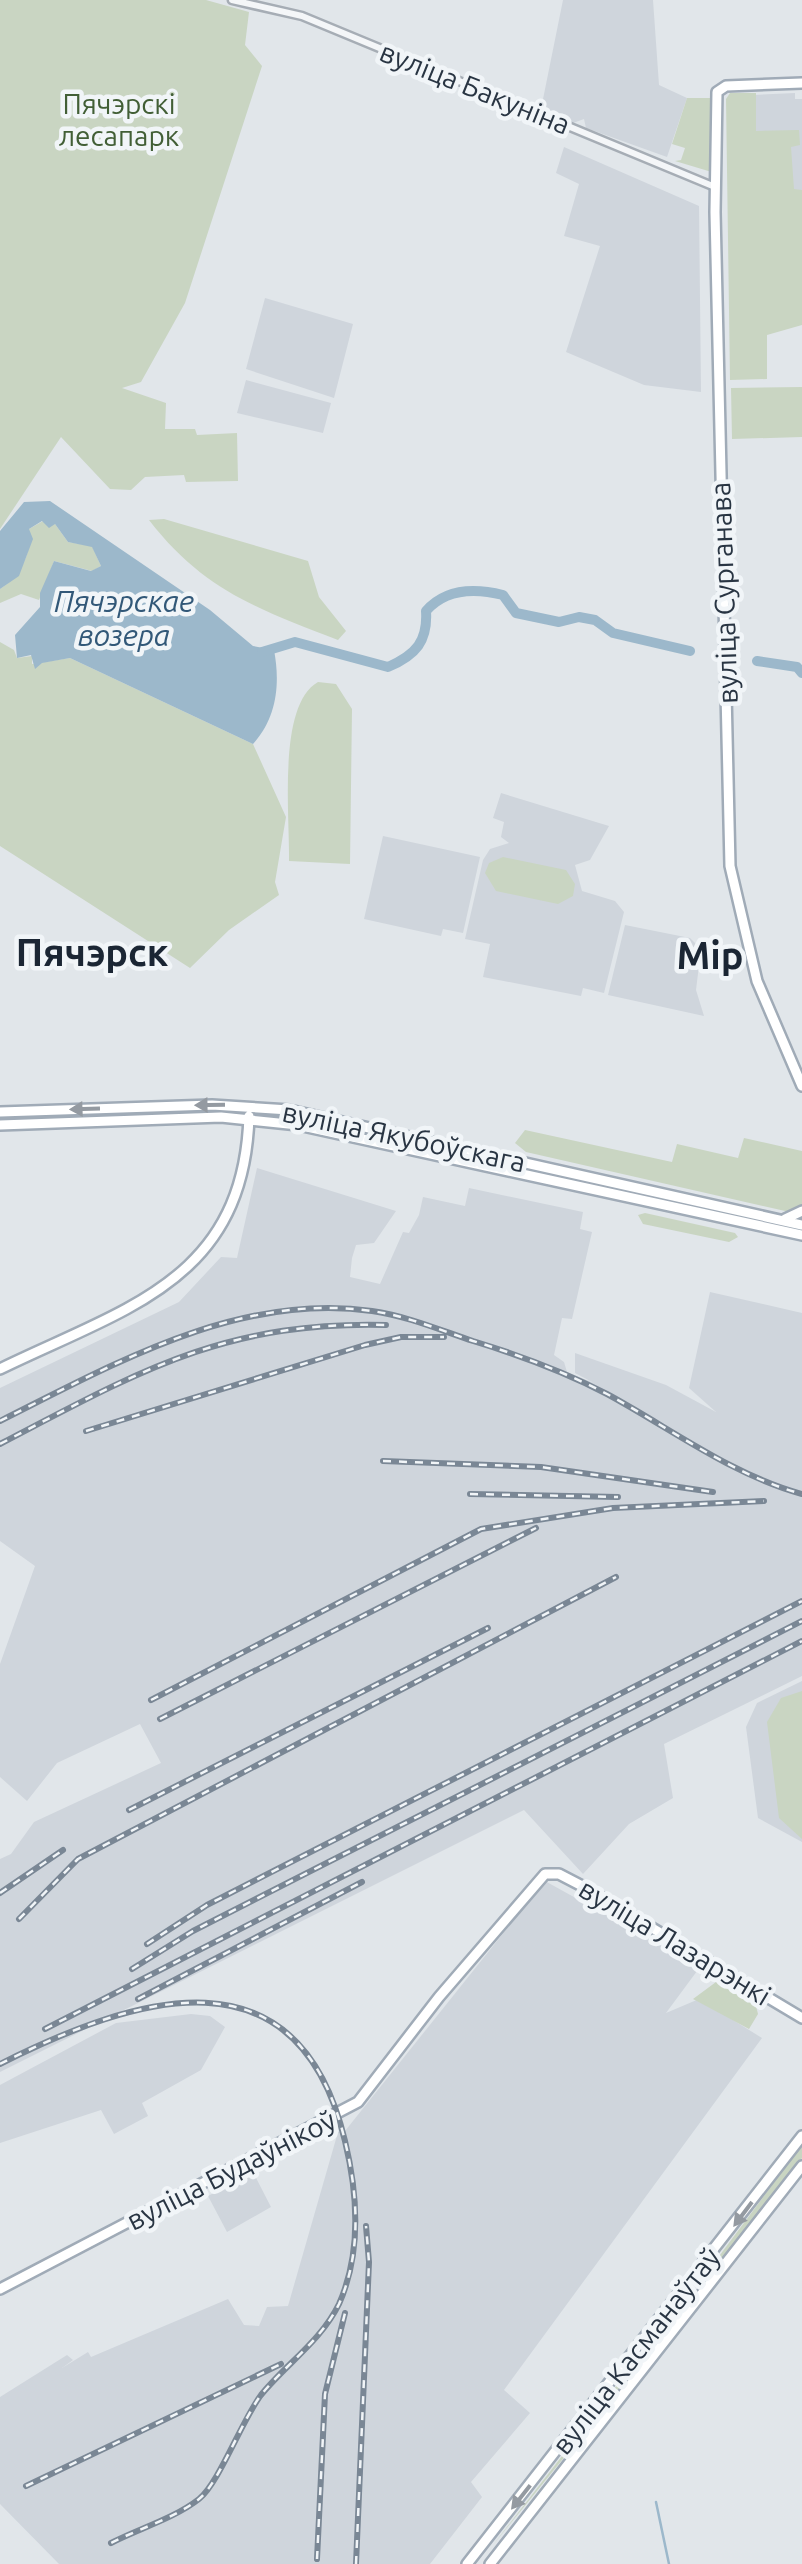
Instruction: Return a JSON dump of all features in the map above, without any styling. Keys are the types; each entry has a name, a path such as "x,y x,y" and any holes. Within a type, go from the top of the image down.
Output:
{"main road":[{"name":"вуліца Сурганава","path":"802,83 720,88 716,98 715,187 730,866 757,982 802,1086"},
{"name":"вуліца Якубоўскага","path":"0,1112 249,1106 289,1110 802,1225"},
{"path":"0,1369 145,1299 198,1259 234,1197 247,1150 249,1106"},
{"name":"вуліца Якубоўскага","path":"0,1125 249,1119 298,1125 606,1189 802,1235"},
{"path":"782,1220 802,1211"},
{"name":"вуліца Лазарэнкі","path":"545,1874 560,1874 584,1887 802,2018"},
{"name":"вуліца Будаўнікоў","path":"0,2289 358,2102 440,1997 545,1874"},
{"name":"вуліца Касманаўтаў","path":"467,2564 684,2292 802,2136"},
{"name":"вуліца Касманаўтаў","path":"492,2561 802,2166"},
{"path":"702,2268 706,2276 717,2276"},
{"path":"684,2292 691,2292 697,2301"},
{"path":"480,2548 492,2561"}],"street":[{"name":"вуліца Бакуніна","path":"232,0 302,16 715,187"}],"shaded area":[{"path":"563,0 653,0 659,85 687,98 667,157 586,128 584,119 573,123 560,118 558,112 541,109"},
{"path":"795,93 795,99 802,99 802,199 789,199 756,132 754,95"},
{"path":"564,147 699,206 701,392 644,385 566,352 600,246 564,236 579,184 556,173"},
{"path":"265,298 353,324 334,398 246,369"},
{"path":"246,380 331,403 323,433 237,413"},
{"path":"501,793 609,826 590,860 575,865 582,891 615,901 624,912 604,993 583,988 581,996 483,977 490,944 465,939 483,860 490,849 509,843 501,837 504,822 493,818"},
{"path":"383,836 480,857 463,933 443,929 441,936 364,919"},
{"path":"625,925 690,938 701,949 696,990 704,1016 608,995"},
{"path":"257,1168 396,1211 374,1243 356,1245 352,1258 350,1277 380,1284 403,1232 409,1233 419,1215 423,1197 465,1206 469,1188 583,1212 580,1229 592,1232 572,1319 562,1318 554,1355 564,1362 567,1372 594,1383 575,1373 575,1353 666,1385 716,1412 689,1388 710,1292 802,1313 802,1676 664,1744 673,1798 629,1824 583,1874 524,1810 0,2072 0,1859 11,1854 34,1822 161,1763 140,1724 57,1763 27,1801 0,1777 0,1664 35,1566 0,1541 0,1388 179,1302 221,1257 237,1258"},
{"path":"802,1681 802,1842 758,1818 746,1727 757,1703"},
{"path":"545,1881 700,1967 666,2013 699,1999 762,2038 504,2390 530,2413 471,2482 482,2497 430,2564 59,2564 0,2504 0,2397 67,2355 73,2360 62,2368 88,2352 91,2357 228,2299 244,2325 259,2326 267,2307 288,2306 338,2132 345,2131"},
{"path":"191,2014 210,2016 225,2027 201,2070 142,2103 148,2116 114,2134 101,2110 0,2143 0,2085 116,2023"},
{"path":"253,2172 271,2207 227,2232 208,2196"}],"green space":[{"name":"Пячэрскі лесапарк","path":"0,0 206,0 249,12 245,45 262,66 185,303 141,382 122,388 166,403 165,429 195,429 197,435 237,433 238,481 186,482 184,475 145,477 131,490 110,489 61,437 0,529"},
{"path":"730,93 756,93 756,131 799,130 800,145 791,147 794,189 802,190 802,325 767,335 767,379 730,380 726,99"},
{"path":"687,98 713,98 715,173 675,161 681,160 685,148 672,144"},
{"path":"802,387 802,437 732,439 731,388"},
{"path":"164,519 308,561 319,597 346,631 338,640 257,607 211,581 169,544 149,520"},
{"path":"43,521 55,524 68,542 92,546 101,566 92,571 54,561 39,600 21,594 0,603 0,589 19,570 27,555 29,529"},
{"path":"0,642 14,650 17,658 32,656 32,664 70,658 253,744 286,817 275,882 279,895 229,930 190,968 0,846"},
{"path":"318,682 336,684 352,709 350,864 289,861 291,737 305,694"},
{"path":"503,857 566,870 575,884 573,896 558,904 496,891 485,873 489,863"},
{"path":"525,1130 672,1162 677,1144 738,1158 744,1138 802,1151 802,1206 794,1213 526,1152 515,1143"},
{"path":"645,1213 735,1233 738,1237 729,1242 643,1224 638,1215"},
{"path":"802,1691 802,1839 779,1818 767,1722 781,1698"},
{"path":"716,1982 756,2006 758,2014 749,2029 693,1999"},
{"path":"802,2145 802,2158 715,2271 708,2271"},
{"path":"691,2295 692,2300 493,2545 686,2296"}],"water":[{"name":"Пячэрскае возера","path":"50,501 210,610 253,646 274,650 275,698 268,722 253,744 70,658 42,663 35,669 31,655 17,658 15,635 40,607 40,593 54,561 91,571 101,566 92,547 68,542 55,524 49,528 42,521 29,529 33,539 19,576 0,589 0,531 24,502"}],"waterway":[{"path":"262,652 295,642 388,667 418,646 425,631 426,611 434,603 452,594 472,591 503,595 516,613 559,622 579,617 595,620 613,633 690,651"},
{"path":"757,661 797,667 802,673"},
{"path":"656,2502 669,2564"}],"railway":[{"path":"0,1421 133,1356 226,1322 274,1312 323,1308 372,1311 423,1324 558,1371 607,1394 726,1463 802,1494"},
{"path":"0,1444 140,1374 229,1342 329,1326 386,1325"},
{"path":"86,1431 365,1345 401,1337 444,1337"},
{"path":"383,1461 541,1467 713,1492"},
{"path":"470,1494 618,1497"},
{"path":"151,1700 481,1529 613,1508 764,1501"},
{"path":"160,1719 536,1528"},
{"path":"19,1919 78,1859 616,1577"},
{"path":"147,1944 207,1905 802,1601"},
{"path":"132,1969 193,1931 802,1621"},
{"path":"129,1810 488,1628"},
{"path":"45,2029 802,1641"},
{"path":"0,1893 63,1850"},
{"path":"138,1999 362,1882"},
{"path":"0,2064 104,2020 156,2006 206,2003 251,2012 290,2036 322,2078 345,2141 356,2223 346,2284 332,2317 261,2395 207,2491 168,2518 111,2543"},
{"path":"356,2564 369,2262 366,2226"},
{"path":"317,2559 325,2394 345,2313"},
{"path":"26,2486 281,2364"}],"district":[{"name":"Пячэрск","path":"92,953"},
{"name":"Мір","path":"710,956"}]}
